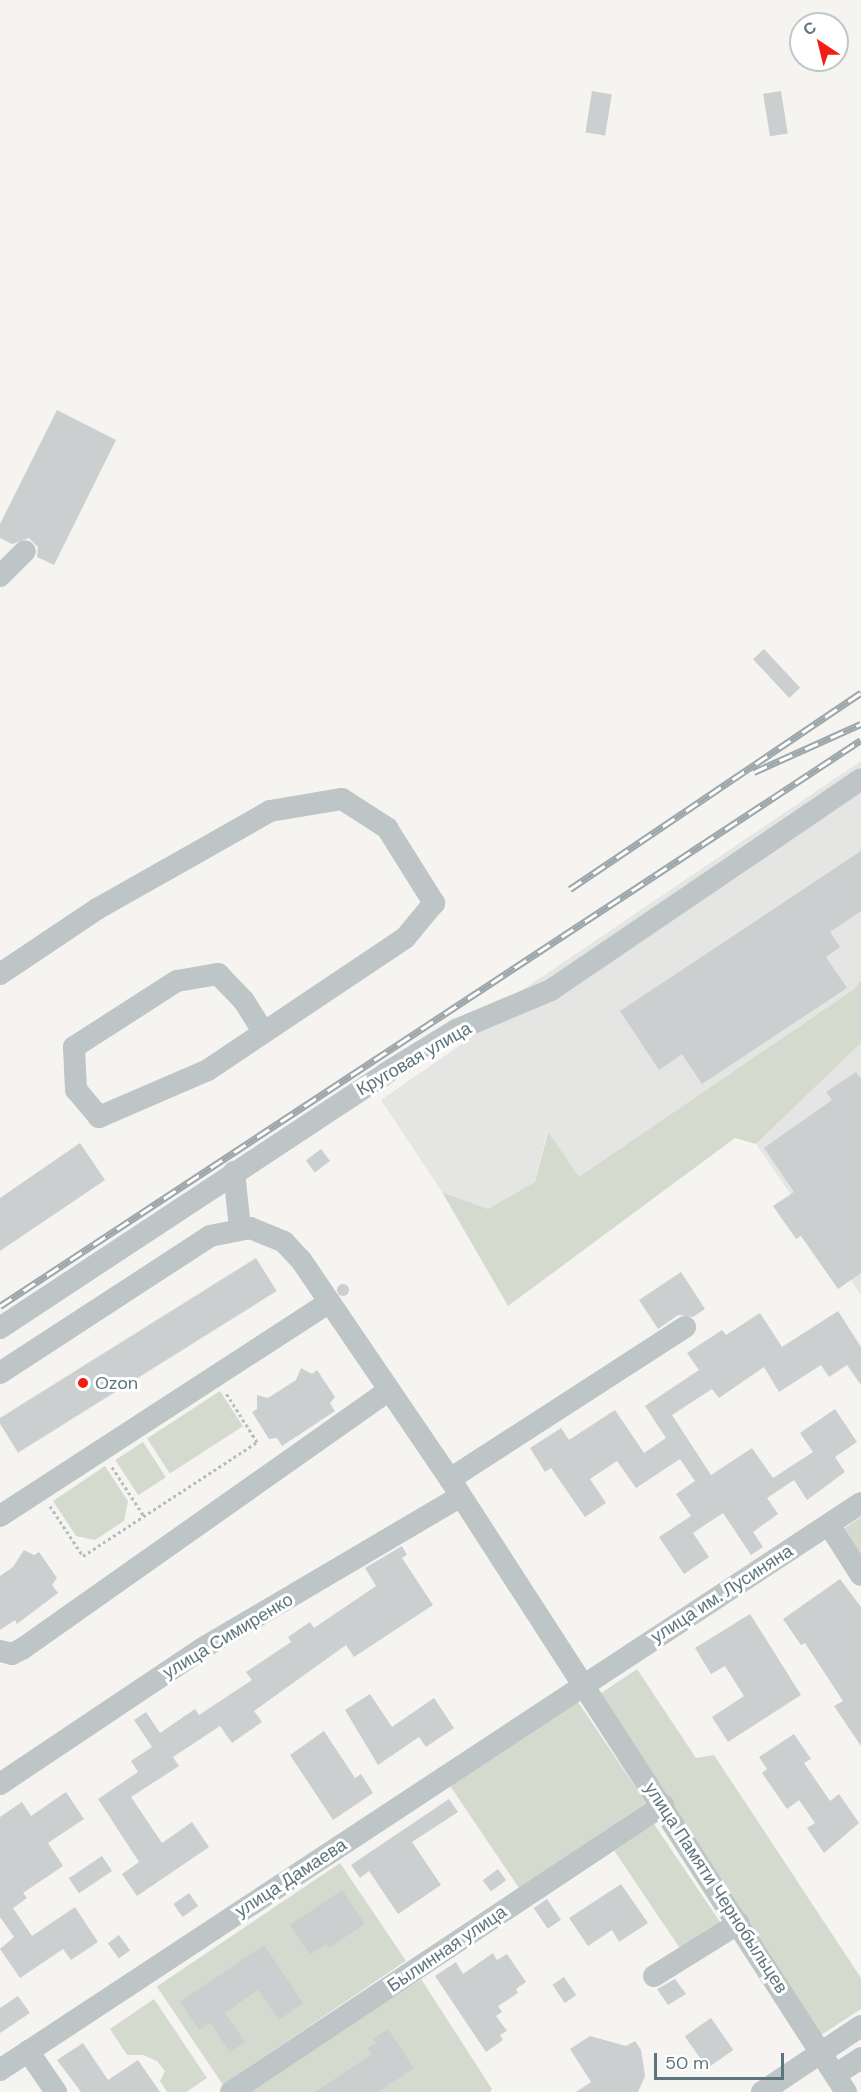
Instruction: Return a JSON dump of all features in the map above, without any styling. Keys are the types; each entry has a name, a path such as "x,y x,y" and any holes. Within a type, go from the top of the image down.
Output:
{"street":[{"path":"0,576 25,551"},
{"name":"Круговая улица","path":"0,1328 234,1172 456,1030 551,990 861,778"},
{"path":"0,974 97,909 270,811 342,799 387,828 434,903 405,938 208,1070 99,1117 76,1090 74,1047 177,981 218,974 244,1001 263,1032"},
{"path":"0,1373 210,1236 240,1228 234,1172"},
{"name":"улица Памяти Чернобыльцев","path":"240,1228 262,1231 284,1242 330,1302 663,1805 822,2052 840,2084"},
{"path":"0,1516 330,1302"},
{"name":"улица Симиренко","path":"0,1784 203,1648 455,1488 685,1327"},
{"path":"0,1651 12,1654 22,1649 389,1390"},
{"name":"улица им. Лусиняна","path":"583,1685 861,1503"},
{"path":"829,1525 861,1575"},
{"name":"улица Дамаева","path":"0,2070 583,1685"},
{"name":"Былинная улица","path":"231,2092 663,1805"},
{"path":"654,1976 739,1923"},
{"path":"762,2092 861,2026"},
{"path":"28,2051 56,2092"},
{"path":"840,2084 861,2058"}],"path":[{"path":"40,1490 83,1556 257,1442 215,1377"},
{"path":"102,1450 144,1516"}],"shaded area":[{"path":"861,761 861,980 854,989 578,1178 547,1132 535,1182 488,1209 442,1192 381,1100 472,1037 475,1022"},
{"path":"861,980 861,1043 756,1144 735,1138 508,1306 442,1192 488,1209 535,1182 548,1132 579,1177 854,989"},
{"path":"861,1043 861,1295 756,1144"},
{"path":"220,1391 243,1426 170,1474 147,1438"},
{"path":"143,1442 166,1477 138,1495 115,1460"},
{"path":"105,1466 128,1501 124,1521 95,1540 76,1536 53,1501"},
{"path":"861,1517 861,1569 837,1533"},
{"path":"637,1669 696,1758 714,1755 861,1978 861,2009 818,2037 594,1698"},
{"path":"576,1699 646,1803 519,1888 449,1785"},
{"path":"654,1824 721,1923 681,1949 614,1851"},
{"path":"340,1863 406,1961 223,2084 157,1987"},
{"path":"421,1979 492,2089 490,2092 247,2092"},
{"path":"154,1999 207,2078 186,2092 167,2092 160,2081 165,2071 157,2061 143,2055 127,2055 110,2029"}],"building":[{"path":"592,91 612,94 605,136 585,132"},
{"path":"781,91 788,133 770,136 763,94"},
{"path":"57,410 116,440 54,565 37,557 38,547 29,538 12,544 0,538 0,524"},
{"path":"764,649 800,688 789,698 753,659"},
{"path":"861,851 861,911 830,932 840,947 826,957 847,988 702,1084 682,1054 659,1070 620,1011"},
{"path":"856,1072 861,1079 861,1273 838,1289 801,1236 796,1239 773,1206 794,1192 764,1148 832,1100 826,1092"},
{"path":"80,1143 105,1180 0,1251 0,1198"},
{"path":"321,1149 330,1161 315,1172 306,1160"},
{"path":"256,1258 277,1291 18,1453 0,1424 0,1418"},
{"path":"681,1272 705,1309 693,1317 678,1315 658,1329 639,1300"},
{"path":"345,1284 349,1290 345,1296 341,1296 337,1288"},
{"path":"838,1311 861,1347 861,1385 847,1365 829,1377 821,1365 779,1392 764,1367 719,1398 712,1389 672,1415 711,1475 752,1448 773,1478 813,1452 800,1433 835,1409 857,1442 835,1457 845,1472 807,1500 794,1480 767,1498 778,1514 753,1532 763,1547 751,1555 723,1513 693,1533 709,1557 684,1574 659,1537 691,1516 676,1494 695,1481 680,1459 636,1488 617,1461 590,1479 606,1503 585,1517 551,1468 545,1472 530,1448 561,1428 569,1440 615,1410 644,1453 666,1438 645,1406 699,1370 687,1353 722,1330 726,1335 760,1313 782,1347"},
{"path":"301,1368 312,1374 317,1370 335,1397 330,1403 335,1411 282,1446 277,1438 269,1439 252,1412 257,1409 257,1395 268,1398 296,1380"},
{"path":"402,1546 407,1555 402,1558 433,1605 354,1657 346,1645 254,1711 262,1722 232,1743 220,1726 173,1757 179,1766 131,1797 162,1843 192,1822 209,1847 137,1896 122,1874 139,1862 98,1799 138,1772 131,1761 152,1747 134,1720 146,1712 160,1733 195,1709 199,1715 252,1680 246,1672 291,1642 288,1637 310,1622 314,1628 376,1586 365,1568"},
{"path":"24,1550 34,1555 39,1552 57,1578 52,1585 58,1593 17,1624 15,1620 0,1630 0,1576 13,1567"},
{"path":"840,1579 861,1607 861,1746 834,1706 843,1701 805,1643 801,1645 783,1619"},
{"path":"750,1614 801,1695 728,1742 712,1717 744,1696 725,1666 711,1674 695,1648"},
{"path":"370,1694 392,1727 434,1698 454,1728 426,1747 419,1737 378,1765 345,1710"},
{"path":"324,1731 355,1778 361,1774 373,1793 333,1820 290,1755"},
{"path":"794,1734 811,1759 804,1763 830,1801 839,1794 859,1823 824,1853 807,1828 815,1823 799,1800 787,1809 762,1773 767,1769 759,1757"},
{"path":"66,1792 84,1819 48,1843 63,1866 23,1893 27,1898 13,1908 32,1936 75,1907 98,1942 71,1960 63,1949 20,1978 0,1949 14,1937 0,1917 0,1817 22,1802 31,1816"},
{"path":"449,1799 458,1812 412,1842 441,1885 398,1914 369,1871 360,1878 351,1865"},
{"path":"102,1856 112,1871 79,1893 69,1878"},
{"path":"498,1869 506,1880 491,1891 483,1880"},
{"path":"621,1884 648,1923 619,1942 612,1930 588,1946 569,1918"},
{"path":"342,1890 365,1924 329,1948 326,1944 310,1954 290,1925"},
{"path":"189,1893 198,1906 183,1917 173,1904"},
{"path":"547,1899 561,1920 548,1929 534,1908"},
{"path":"119,1935 130,1950 119,1959 108,1943"},
{"path":"264,1945 303,2003 279,2020 258,1990 225,2013 245,2042 230,2052 210,2023 199,2030 180,2002"},
{"path":"493,1953 497,1960 507,1954 526,1982 516,1989 518,1993 498,2006 502,2012 496,2016 507,2031 500,2035 503,2040 486,2052 435,1976 456,1962 463,1974"},
{"path":"564,1977 576,1995 565,2003 552,1985"},
{"path":"675,1979 686,1994 668,2005 657,1989"},
{"path":"18,1996 30,2013 0,2033 0,2008"},
{"path":"711,2018 733,2050 707,2068 685,2036"},
{"path":"388,2029 414,2068 378,2092 315,2092 372,2054 368,2048 376,2043 373,2039"},
{"path":"590,2036 626,2046 635,2041 641,2050 645,2076 638,2092 576,2092 591,2082 570,2049"},
{"path":"83,2043 108,2080 138,2060 160,2092 81,2092 57,2060"}],"railway":[{"path":"570,889 861,693"},
{"path":"754,772 861,724"},
{"path":"0,1306 861,740"}],"place":[{"name":"Ozon","path":"83,1383"}]}
